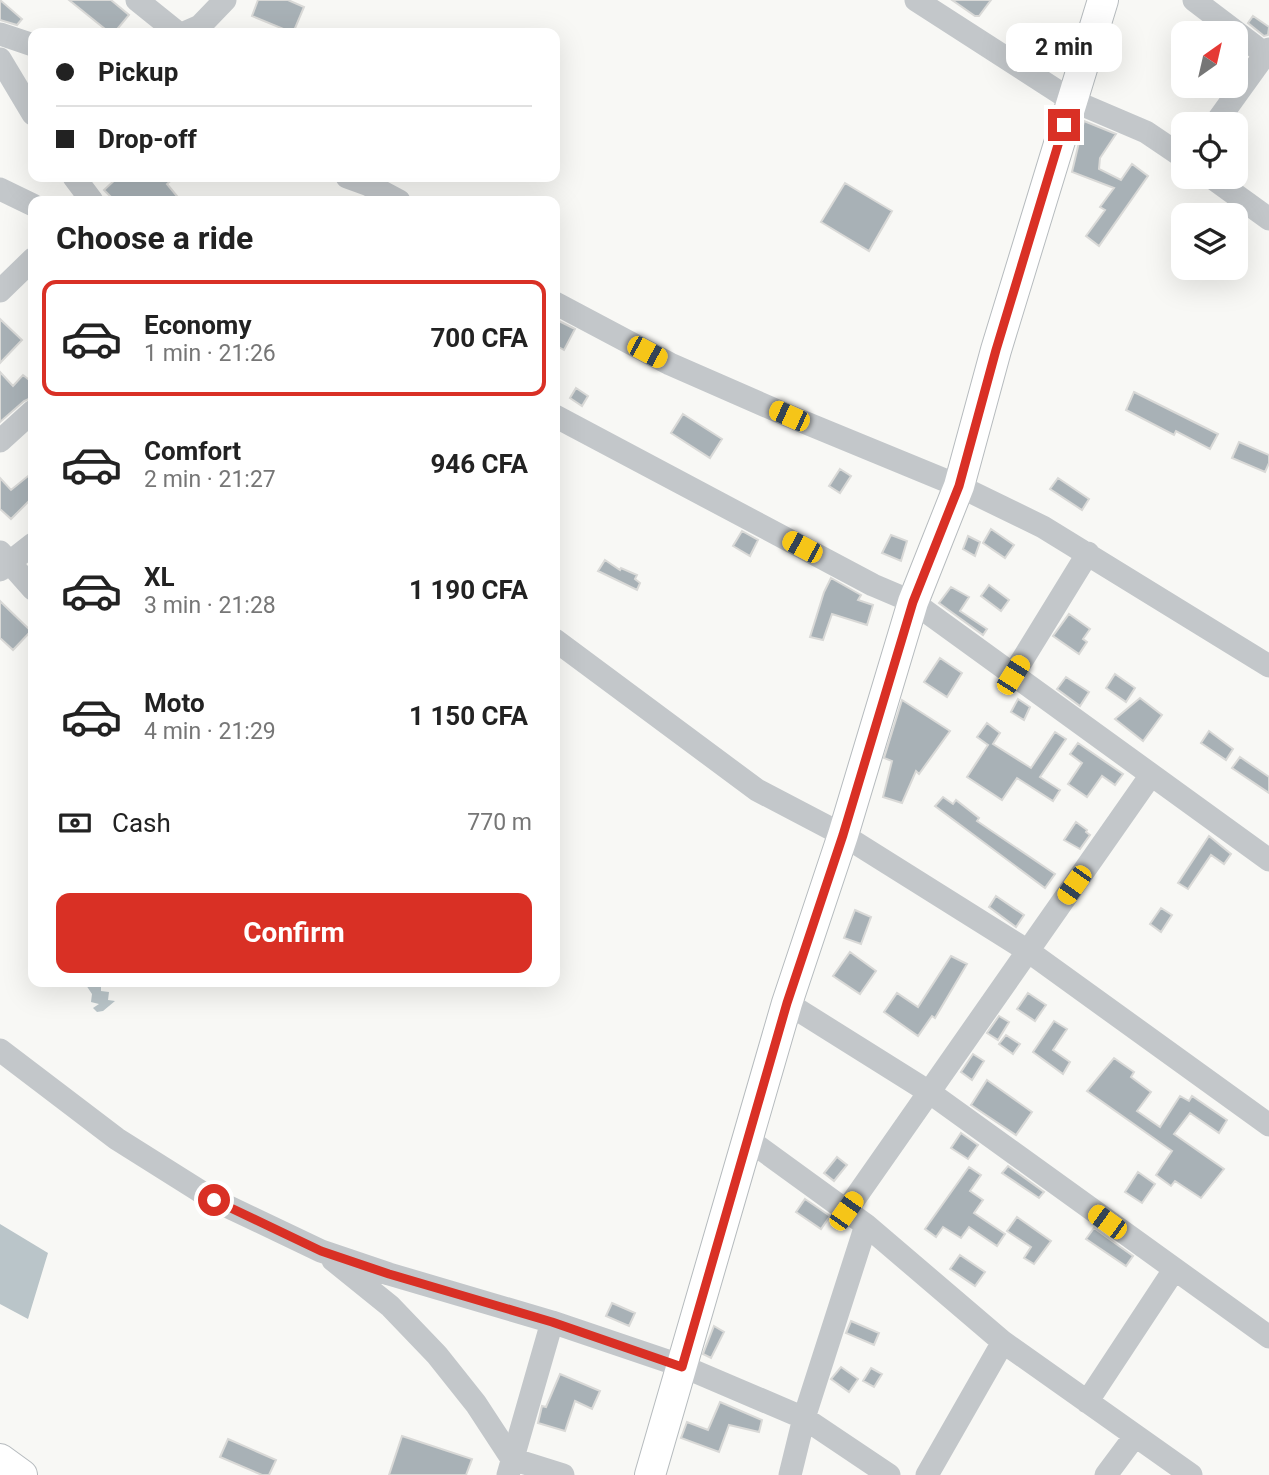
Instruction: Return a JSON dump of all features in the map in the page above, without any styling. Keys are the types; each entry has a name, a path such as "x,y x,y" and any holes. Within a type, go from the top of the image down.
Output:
{"main road":[{"path":"650,1475 787,1003 843,835 913,602 959,486 996,350 1103,0"},
{"path":"0,1459 22,1475"}],"street":[{"path":"137,0 172,28"},
{"path":"195,28 225,0"},
{"path":"916,0 1071,100 1146,132 1171,149"},
{"path":"1194,0 1268,53 1224,112"},
{"path":"0,34 28,43"},
{"path":"0,59 28,106"},
{"path":"361,182 390,196"},
{"path":"0,189 28,203"},
{"path":"1228,189 1269,219"},
{"path":"0,291 28,264"},
{"path":"560,306 670,364 959,486 1043,527 1269,666"},
{"path":"0,441 28,416"},
{"path":"560,419 873,585 913,602 1269,860"},
{"path":"28,547 3,561 28,584"},
{"path":"1013,675 1088,553"},
{"path":"560,644 757,790 843,835 1028,951 1269,1125"},
{"path":"846,1211 1151,775"},
{"path":"787,1003 929,1092 1269,1337"},
{"path":"0,1050 117,1139 214,1200 321,1251 552,1322 682,1367 804,1418 889,1475"},
{"path":"748,1140 866,1226 1003,1342 1191,1475"},
{"path":"790,1475 804,1418 866,1226"},
{"path":"321,1251 390,1306 437,1355 476,1404 510,1467"},
{"path":"1087,1402 1174,1270"},
{"path":"510,1467 552,1322"},
{"path":"927,1475 1003,1342"},
{"path":"1106,1475 1135,1436"},
{"path":"510,1467 563,1475"}],"shaded area":[{"path":"87,987 101,987 101,991 109,992 108,1000 115,1001 103,1011 97,1012 93,1008 99,1004 91,1002 92,994"},
{"path":"0,1224 48,1253 28,1319 0,1304"}],"building":[{"path":"0,0 22,19 17,25 0,20"},
{"path":"69,0 111,0 129,15 118,28 104,28"},
{"path":"258,0 288,0 304,7 295,28 281,28 252,16"},
{"path":"952,0 991,0 979,16 975,16"},
{"path":"1253,16 1269,27 1268,35 1264,36 1248,23"},
{"path":"1084,121 1116,134 1100,158 1099,169 1121,180 1132,164 1148,176 1099,246 1086,236 1105,210 1100,207 1114,188 1072,172"},
{"path":"113,182 169,182 167,184 177,196 110,196 104,190"},
{"path":"845,183 892,211 869,251 821,222"},
{"path":"0,319 22,340 0,363"},
{"path":"560,322 575,329 564,350 560,348"},
{"path":"0,372 13,386 23,375 28,379 28,399 0,422"},
{"path":"576,388 588,396 582,406 570,398"},
{"path":"1134,392 1218,434 1210,449 1176,431 1174,435 1126,410"},
{"path":"683,414 722,439 710,458 671,433"},
{"path":"1239,442 1269,455 1265,472 1232,458"},
{"path":"840,469 851,476 840,493 829,486"},
{"path":"28,476 28,502 11,519 0,509 0,478 11,490"},
{"path":"1058,478 1089,499 1082,510 1050,489"},
{"path":"991,529 1014,545 1005,558 983,543"},
{"path":"742,531 758,540 750,556 733,546"},
{"path":"891,535 907,541 901,561 882,553"},
{"path":"968,536 980,542 975,556 963,549"},
{"path":"605,560 620,570 621,568 637,575 635,579 640,583 637,590 598,571"},
{"path":"831,578 861,595 858,600 873,605 867,625 832,614 823,640 810,637 824,592"},
{"path":"989,585 1009,600 1001,611 981,596"},
{"path":"951,587 969,597 960,611 987,629 983,635 939,603"},
{"path":"0,601 28,628 28,634 13,650 0,638"},
{"path":"1069,614 1090,629 1083,639 1087,642 1079,654 1053,636"},
{"path":"940,658 962,673 947,697 924,682"},
{"path":"1115,674 1135,688 1126,702 1106,688"},
{"path":"1066,677 1089,692 1080,706 1057,689"},
{"path":"1140,698 1162,715 1143,741 1115,719"},
{"path":"1018,699 1030,707 1024,720 1011,712"},
{"path":"902,700 950,731 919,774 916,771 902,803 883,797 892,761 884,758"},
{"path":"987,723 1000,733 993,744 1031,768 1055,732 1066,739 1040,777 1060,790 1053,801 1017,778 1002,800 967,777 988,745 977,737"},
{"path":"1209,731 1233,749 1226,760 1201,743"},
{"path":"1078,743 1123,774 1115,785 1102,776 1087,797 1068,784 1082,763 1070,754"},
{"path":"1240,757 1269,777 1269,793 1232,768"},
{"path":"943,797 953,804 956,800 979,818 977,821 1055,874 1045,888 935,806"},
{"path":"1076,822 1090,835 1080,849 1064,840"},
{"path":"1209,836 1231,854 1224,864 1211,855 1188,889 1178,883"},
{"path":"996,896 1024,915 1016,927 989,907"},
{"path":"1161,908 1172,915 1161,932 1150,924"},
{"path":"855,910 871,917 861,944 844,938"},
{"path":"850,952 876,971 860,994 833,976"},
{"path":"951,956 967,964 935,1018 932,1016 918,1036 884,1012 897,993 918,1007"},
{"path":"1028,993 1046,1005 1035,1021 1017,1009"},
{"path":"999,1016 1009,1022 998,1040 987,1033"},
{"path":"1054,1021 1067,1029 1053,1050 1070,1062 1063,1074 1033,1052"},
{"path":"1006,1035 1020,1044 1013,1054 999,1044"},
{"path":"973,1054 984,1061 972,1080 961,1072"},
{"path":"1114,1058 1134,1072 1131,1077 1151,1092 1137,1111 1160,1127 1180,1096 1189,1101 1192,1096 1227,1120 1219,1133 1190,1113 1174,1134 1224,1169 1201,1198 1175,1181 1171,1186 1156,1175 1172,1151 1087,1091"},
{"path":"987,1080 1032,1112 1016,1135 971,1105"},
{"path":"961,1133 978,1145 968,1159 951,1148"},
{"path":"837,1157 847,1165 834,1181 824,1173"},
{"path":"1008,1166 1044,1192 1039,1198 1002,1173"},
{"path":"969,1167 981,1175 970,1191 983,1200 974,1213 1005,1234 997,1246 969,1227 961,1238 943,1227 936,1237 925,1229"},
{"path":"1138,1172 1155,1184 1142,1203 1125,1192"},
{"path":"805,1199 830,1216 821,1229 796,1212"},
{"path":"1017,1217 1051,1241 1034,1264 1024,1258 1031,1247 1007,1231"},
{"path":"1094,1228 1133,1256 1126,1266 1086,1239"},
{"path":"960,1255 985,1272 975,1286 950,1269"},
{"path":"612,1303 635,1313 629,1326 606,1316"},
{"path":"851,1321 879,1333 874,1345 846,1333"},
{"path":"714,1326 724,1332 711,1358 703,1354"},
{"path":"841,1367 858,1379 849,1392 831,1379"},
{"path":"871,1368 882,1374 874,1387 863,1381"},
{"path":"560,1374 600,1391 592,1409 575,1401 565,1431 538,1423 542,1406 546,1407"},
{"path":"720,1402 762,1420 759,1432 729,1425 719,1452 681,1438 687,1422 708,1430"},
{"path":"402,1436 472,1459 466,1475 389,1475"},
{"path":"228,1439 276,1460 269,1475 262,1475 220,1457"}],"route":[{"path":"214,1200 321,1251 552,1322 682,1367 787,1003 843,835 913,602 959,486 996,350 1064,125"}]}
